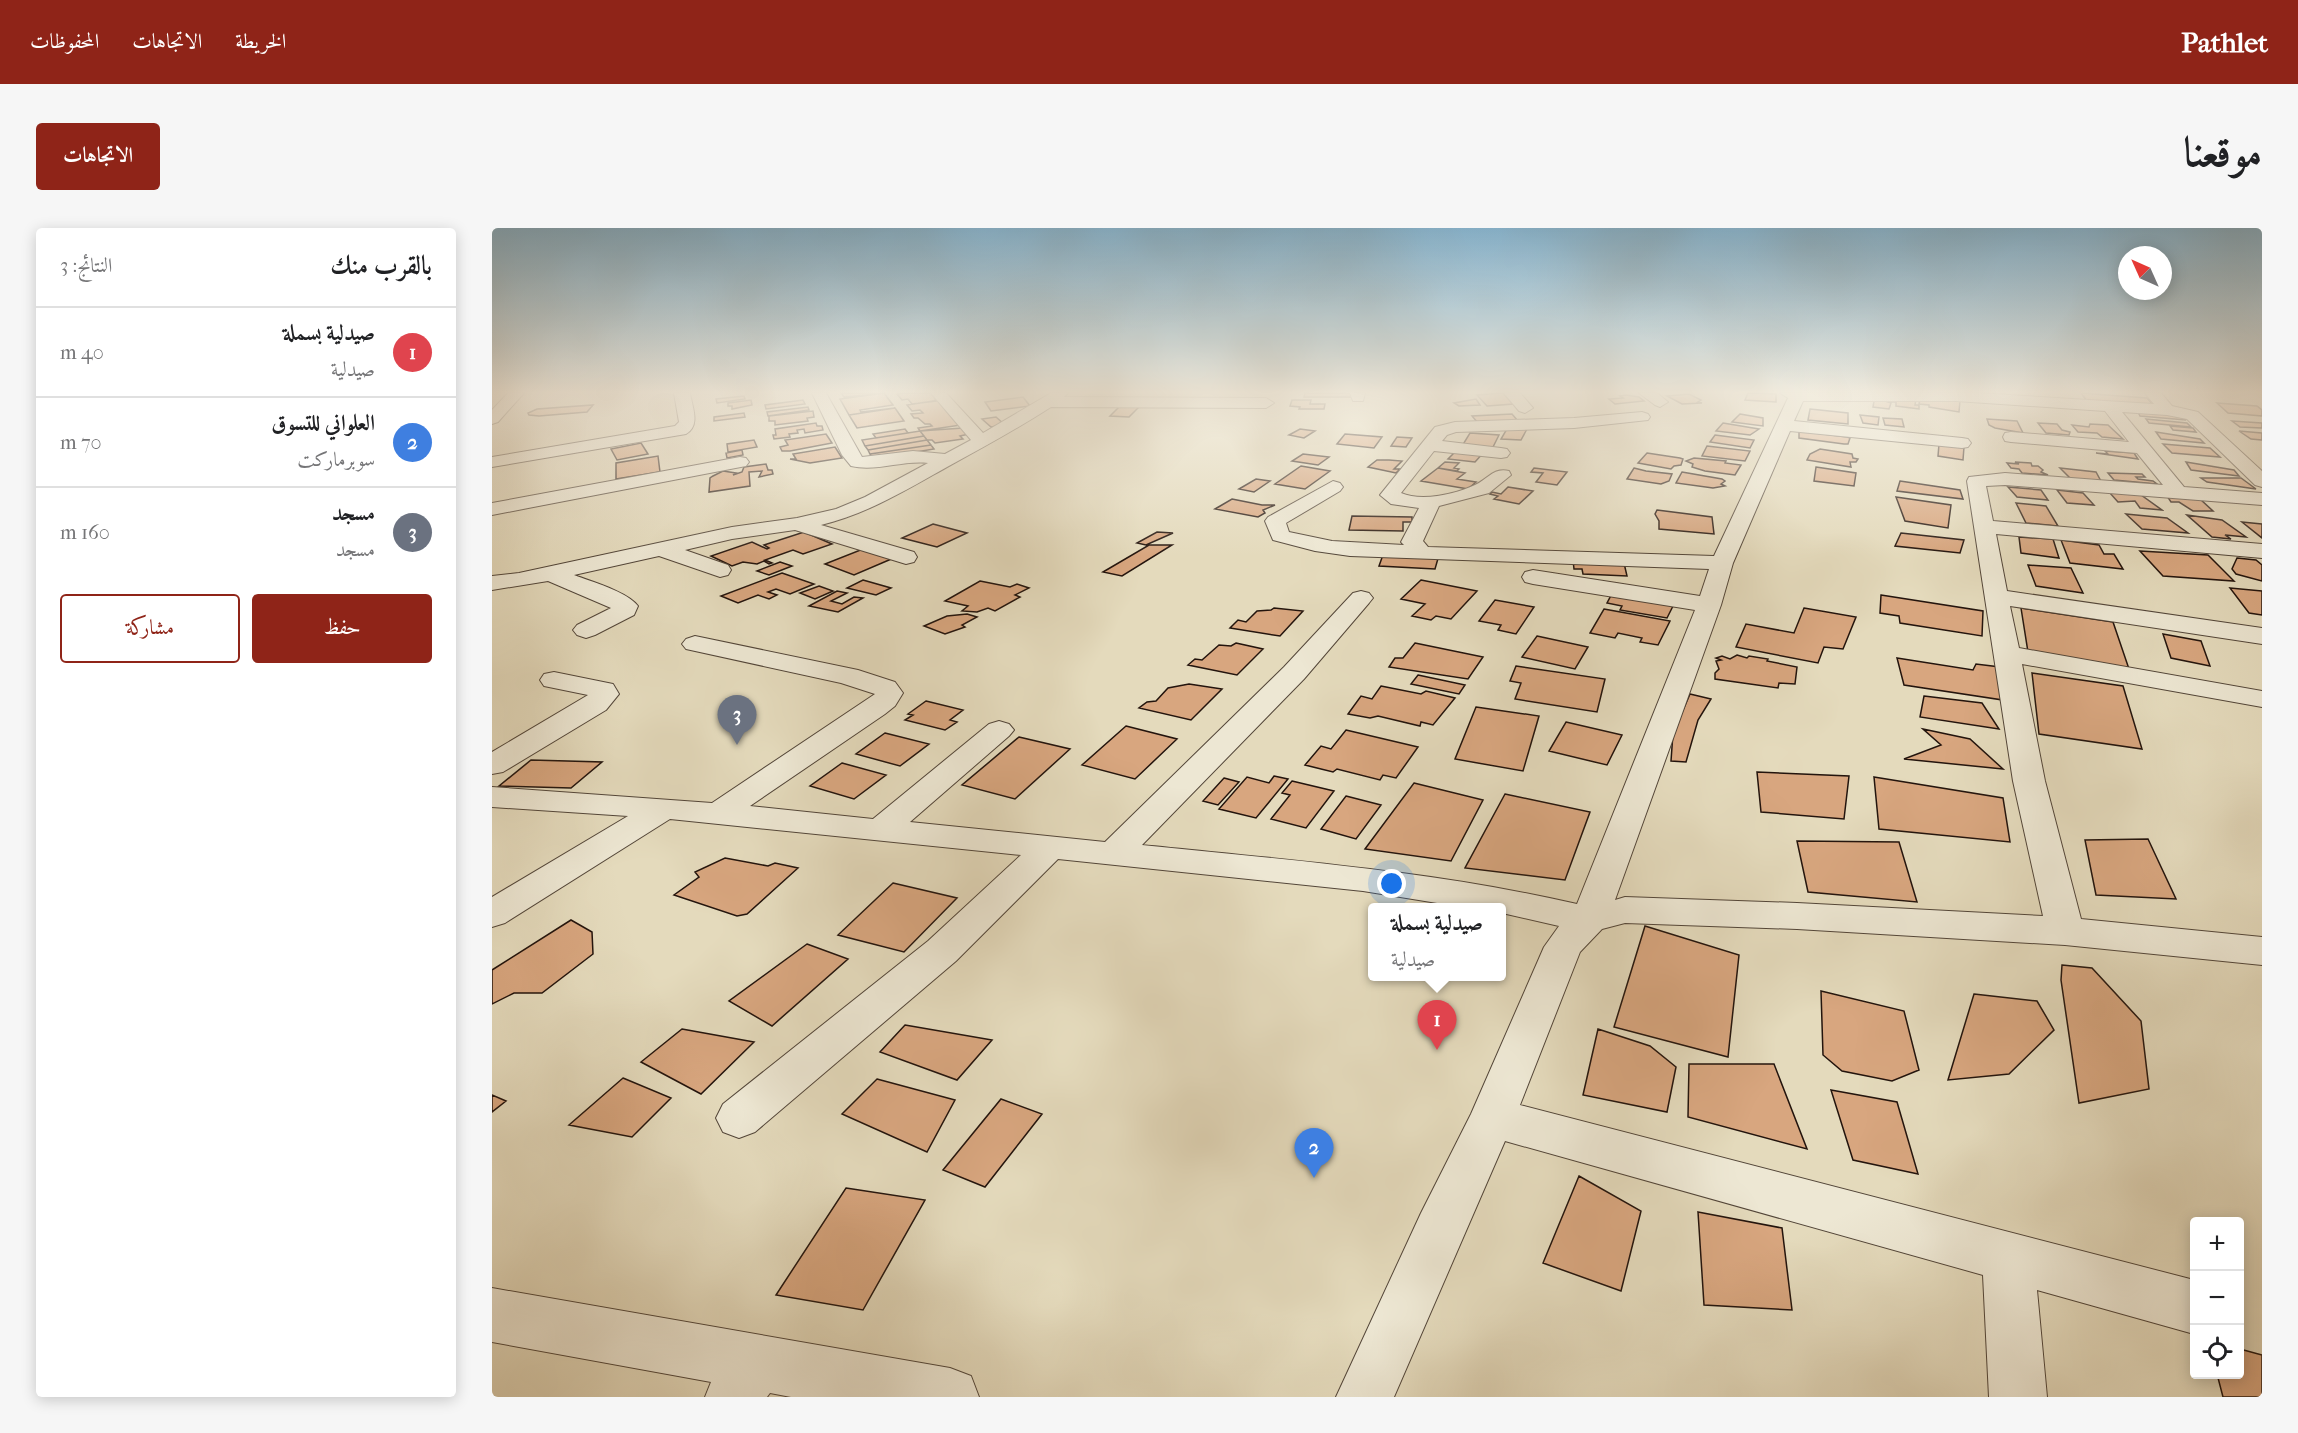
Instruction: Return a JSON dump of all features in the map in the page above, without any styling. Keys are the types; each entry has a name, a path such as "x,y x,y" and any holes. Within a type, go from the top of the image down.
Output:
{"street":[{"path":"492,462 583,448"},
{"path":"847,448 857,462 874,462 913,456 947,459"},
{"path":"492,583 549,573 732,533 797,525 853,510 969,448"},
{"path":"1427,448 1390,495 1397,500 1424,502 1461,496 1484,489 1502,475"},
{"path":"1452,448 1501,453"},
{"path":"1589,920 1709,605 1722,563 1774,448"},
{"path":"2139,448 2144,448 2178,492"},
{"path":"2227,448 2262,481"},
{"path":"492,509 740,462"},
{"path":"2066,931 2029,781 1976,481 1982,479 2262,499"},
{"path":"1333,487 1275,521 1280,537 1295,542 1343,549 1722,563"},
{"path":"1422,553 1412,542 1429,510 1430,506 1424,502"},
{"path":"797,525 906,557"},
{"path":"1985,528 2262,551"},
{"path":"659,548 720,570"},
{"path":"549,573 626,606 625,610 586,630"},
{"path":"1533,577 1709,605"},
{"path":"1997,597 2262,636"},
{"path":"1114,853 1294,673 1361,598"},
{"path":"695,644 848,676 885,688 889,693 875,708 717,814"},
{"path":"2007,654 2262,699"},
{"path":"492,765 596,704 605,694 603,690 554,680"},
{"path":"880,830 999,730"},
{"path":"492,797 664,808 1363,879 1523,904 1589,920"},
{"path":"492,914 664,808"},
{"path":"739,1118 942,951 1050,847"},
{"path":"1365,1397 1439,1230 1492,1118 1563,948 1575,932 1589,920 1625,910 1797,916 2066,931 2262,951"},
{"path":"1492,1118 2190,1306"},
{"path":"2008,1257 2018,1397"},
{"path":"492,1315 745,1379 951,1397"}],"building":[{"path":"644,448 648,454 617,460 611,449"},
{"path":"727,448 754,448 728,452"},
{"path":"780,448 808,448 790,451 782,451"},
{"path":"835,448 842,458 810,463 790,459 796,459 793,454"},
{"path":"882,448 914,448 870,454 868,450"},
{"path":"914,448 934,449 873,459 870,454"},
{"path":"1706,448 1750,451 1745,461 1702,456"},
{"path":"1939,448 1964,448 1963,460 1938,456"},
{"path":"2167,448 2205,448 2210,448 2220,457 2172,453"},
{"path":"1458,449 1484,452 1475,462 1448,459"},
{"path":"1820,449 1852,454 1853,458 1858,459 1856,462 1850,462 1851,467 1807,460 1810,454"},
{"path":"742,450 743,455 727,458 726,453"},
{"path":"2105,451 2134,453 2138,459 2096,453 2108,454"},
{"path":"1647,453 1683,459 1681,465 1671,469 1638,463"},
{"path":"1303,454 1329,457 1318,465 1292,461"},
{"path":"658,456 660,472 616,479 616,463"},
{"path":"1694,458 1741,465 1735,475 1705,471 1692,467 1693,464 1686,461"},
{"path":"1377,460 1402,461 1394,469 1400,469 1396,473 1368,467"},
{"path":"1445,462 1459,463 1454,468 1459,469 1457,471 1438,468"},
{"path":"2015,462 2031,463 2032,466 2038,466 2043,470 2041,472 2048,475 2022,473 2019,469 2011,468 2007,463 2019,464"},
{"path":"2186,462 2234,470 2239,476 2191,470"},
{"path":"766,464 768,470 772,470 773,474 759,477 762,471 749,472 750,486 709,492 710,478 723,471 736,473 733,475 742,472 744,467"},
{"path":"1301,466 1330,471 1305,489 1275,484"},
{"path":"1816,467 1856,473 1854,486 1814,481"},
{"path":"1438,468 1465,473 1457,479 1476,482 1468,489 1421,481"},
{"path":"1534,468 1567,472 1557,485 1536,482 1543,473 1531,472"},
{"path":"1634,468 1672,474 1669,481 1661,484 1627,479"},
{"path":"2060,468 2096,472 2102,483 2072,480"},
{"path":"1682,472 1722,479 1725,481 1721,484 1725,486 1713,488 1676,483"},
{"path":"2108,473 2142,474 2145,477 2136,477 2157,484 2114,480"},
{"path":"2201,478 2241,478 2256,489 2207,482"},
{"path":"1256,479 1270,481 1254,492 1239,489"},
{"path":"1900,481 1960,490 1963,499 1897,491"},
{"path":"1508,487 1533,491 1519,504 1494,499 1498,496 1490,494 1492,492 1501,494"},
{"path":"2008,487 2041,490 2048,500 2017,497"},
{"path":"2057,490 2083,493 2094,505 2067,503"},
{"path":"2109,492 2141,495 2162,510 2140,508 2135,501 2118,502"},
{"path":"2167,496 2200,499 2213,511 2193,511 2179,502 2171,502"},
{"path":"1896,497 1951,505 1948,528 1905,521"},
{"path":"1232,499 1275,505 1263,510 1265,513 1258,517 1215,509"},
{"path":"2016,503 2046,506 2058,526 2026,523"},
{"path":"1657,510 1712,517 1714,534 1659,529 1659,521 1655,514"},
{"path":"2126,514 2167,518 2188,533 2142,529"},
{"path":"2187,515 2222,520 2246,537 2225,535 2231,539 2212,537"},
{"path":"1352,516 1412,517 1412,522 1403,522 1403,531 1349,530"},
{"path":"2242,522 2262,524 2262,538"},
{"path":"933,524 967,533 937,547 902,538"},
{"path":"804,532 832,544 803,554 793,550 765,560 772,563 769,564 764,561 757,564 743,562 732,566 711,556 752,542 767,549 769,548 764,545"},
{"path":"1157,532 1173,533 1146,545 1137,543"},
{"path":"1901,533 1964,540 1960,553 1895,546"},
{"path":"2019,537 2053,539 2059,558 2021,553"},
{"path":"2061,540 2099,545 2104,554 2114,554 2123,569 2070,563"},
{"path":"1149,545 1172,545 1122,576 1103,572"},
{"path":"868,547 896,557 854,575 825,564"},
{"path":"2140,551 2208,555 2234,581 2163,576"},
{"path":"1384,552 1439,555 1435,569 1379,566"},
{"path":"2237,558 2256,560 2262,565 2262,581 2236,574 2232,569"},
{"path":"1573,560 1624,563 1627,576 1583,574 1582,569 1574,569"},
{"path":"780,562 792,566 769,575 757,571"},
{"path":"2028,565 2071,568 2083,593 2036,586"},
{"path":"782,573 814,584 790,594 776,589 768,592 777,595 769,599 758,595 738,603 721,596"},
{"path":"863,580 891,588 876,595 847,588"},
{"path":"1421,580 1477,591 1451,619 1436,616 1431,620 1412,616 1425,604 1401,599"},
{"path":"980,581 1010,587 1017,584 1029,588 1015,595 1020,597 995,611 988,608 977,612 962,611 968,606 945,601"},
{"path":"819,586 833,591 815,599 800,593"},
{"path":"2230,588 2262,591 2262,615 2249,613"},
{"path":"1614,590 1673,606 1667,618 1620,610 1622,606 1607,603"},
{"path":"837,591 847,593 831,601 842,604 854,597 863,598 838,612 809,606"},
{"path":"1881,595 1983,611 1982,636 1900,623 1899,616 1880,613"},
{"path":"1495,600 1534,607 1516,634 1498,630 1501,625 1479,621"},
{"path":"1274,608 1303,611 1280,636 1230,628 1238,620 1246,622 1257,611"},
{"path":"1804,608 1856,617 1843,649 1824,647 1818,663 1736,647 1746,624 1794,633"},
{"path":"2021,608 2113,622 2129,669 2028,652"},
{"path":"1604,609 1670,621 1658,645 1640,642 1642,638 1618,633 1615,638 1590,633"},
{"path":"967,614 977,617 962,625 965,627 945,634 924,626 947,616"},
{"path":"2163,634 2201,641 2210,666 2171,658"},
{"path":"1537,636 1588,647 1575,669 1522,657"},
{"path":"1236,643 1263,649 1237,675 1188,665 1195,659 1202,660 1219,645 1231,646"},
{"path":"1415,643 1483,657 1468,679 1389,667 1395,658 1403,658"},
{"path":"1737,655 1768,659 1767,661 1797,667 1795,684 1779,683 1778,688 1715,679 1715,673 1719,669 1716,661 1721,660 1716,658 1722,656 1730,659"},
{"path":"1897,658 1973,670 1976,664 2000,667 2003,700 1904,685"},
{"path":"1516,666 1605,679 1597,712 1515,699 1521,683 1510,681"},
{"path":"2032,673 2123,686 2142,749 2039,734"},
{"path":"1418,675 1465,685 1459,694 1411,684"},
{"path":"1189,684 1222,689 1191,720 1139,708 1147,702 1156,701 1168,688"},
{"path":"1381,686 1421,694 1426,691 1455,698 1433,725 1421,722 1420,726 1378,716 1370,718 1348,714 1361,696 1372,699"},
{"path":"1690,694 1711,699 1698,720 1686,762 1671,761 1673,733"},
{"path":"1924,696 1982,703 1999,729 1920,717"},
{"path":"926,701 963,710 950,720 957,722 945,730 905,720 913,715 908,714"},
{"path":"1476,707 1539,716 1523,771 1455,759"},
{"path":"1566,722 1622,735 1607,765 1549,751"},
{"path":"1126,726 1177,739 1135,779 1082,765"},
{"path":"1923,729 1970,739 2003,769 1904,759 1941,745"},
{"path":"1346,730 1418,747 1396,778 1383,775 1380,780 1337,769 1333,772 1305,765 1321,746 1331,749"},
{"path":"885,733 929,744 900,766 856,754"},
{"path":"1019,737 1070,749 1015,799 962,785"},
{"path":"531,760 602,762 571,788 499,786"},
{"path":"842,763 886,775 854,799 810,786"},
{"path":"1757,772 1849,776 1844,819 1761,812"},
{"path":"1274,776 1288,779 1256,818 1219,809 1247,777 1269,783"},
{"path":"1874,777 2003,798 2010,842 1879,829"},
{"path":"1224,778 1239,782 1218,805 1203,801"},
{"path":"1292,781 1334,791 1306,828 1271,819 1290,795 1282,793"},
{"path":"1414,783 1483,800 1451,861 1365,849"},
{"path":"1505,794 1590,812 1565,880 1465,868"},
{"path":"1346,796 1381,805 1356,839 1321,829"},
{"path":"2148,839 2176,899 2096,895 2085,840"},
{"path":"1797,841 1899,842 1917,902 1808,892"},
{"path":"725,858 768,866 775,863 798,868 747,914 737,916 674,895 699,877 695,872"},
{"path":"893,883 957,898 904,952 838,935"},
{"path":"571,920 592,932 593,954 542,993 514,993 492,1004 492,970"},
{"path":"1645,926 1739,955 1728,1057 1614,1027"},
{"path":"807,944 848,959 772,1026 729,1001"},
{"path":"2062,965 2092,968 2141,1021 2149,1089 2079,1103 2061,980"},
{"path":"1821,991 1904,1011 1919,1070 1892,1081 1842,1071 1823,1055"},
{"path":"1974,994 2037,1001 2054,1030 2009,1074 1948,1080"},
{"path":"905,1025 992,1040 957,1080 880,1052"},
{"path":"682,1029 754,1042 701,1094 641,1062"},
{"path":"1598,1029 1650,1046 1676,1067 1667,1112 1583,1095"},
{"path":"1689,1064 1774,1064 1807,1149 1688,1117"},
{"path":"623,1078 671,1098 632,1137 569,1125"},
{"path":"877,1079 955,1100 927,1152 842,1114"},
{"path":"1831,1090 1897,1102 1918,1174 1853,1160"},
{"path":"492,1095 506,1101 492,1112"},
{"path":"1001,1099 1042,1114 985,1187 943,1170"},
{"path":"1579,1176 1641,1211 1621,1291 1543,1263"},
{"path":"846,1188 925,1200 863,1310 776,1295"},
{"path":"1698,1212 1782,1228 1792,1310 1704,1305"},
{"path":"2244,1350 2262,1355 2262,1397 2223,1397 2218,1379 2244,1379"}],"place":[{"name":"مسجد","path":"737,745"},
{"name":"صيدلية بسملة","path":"1437,1050"},
{"name":"العلواني للتسوق","path":"1314,1178"}]}
